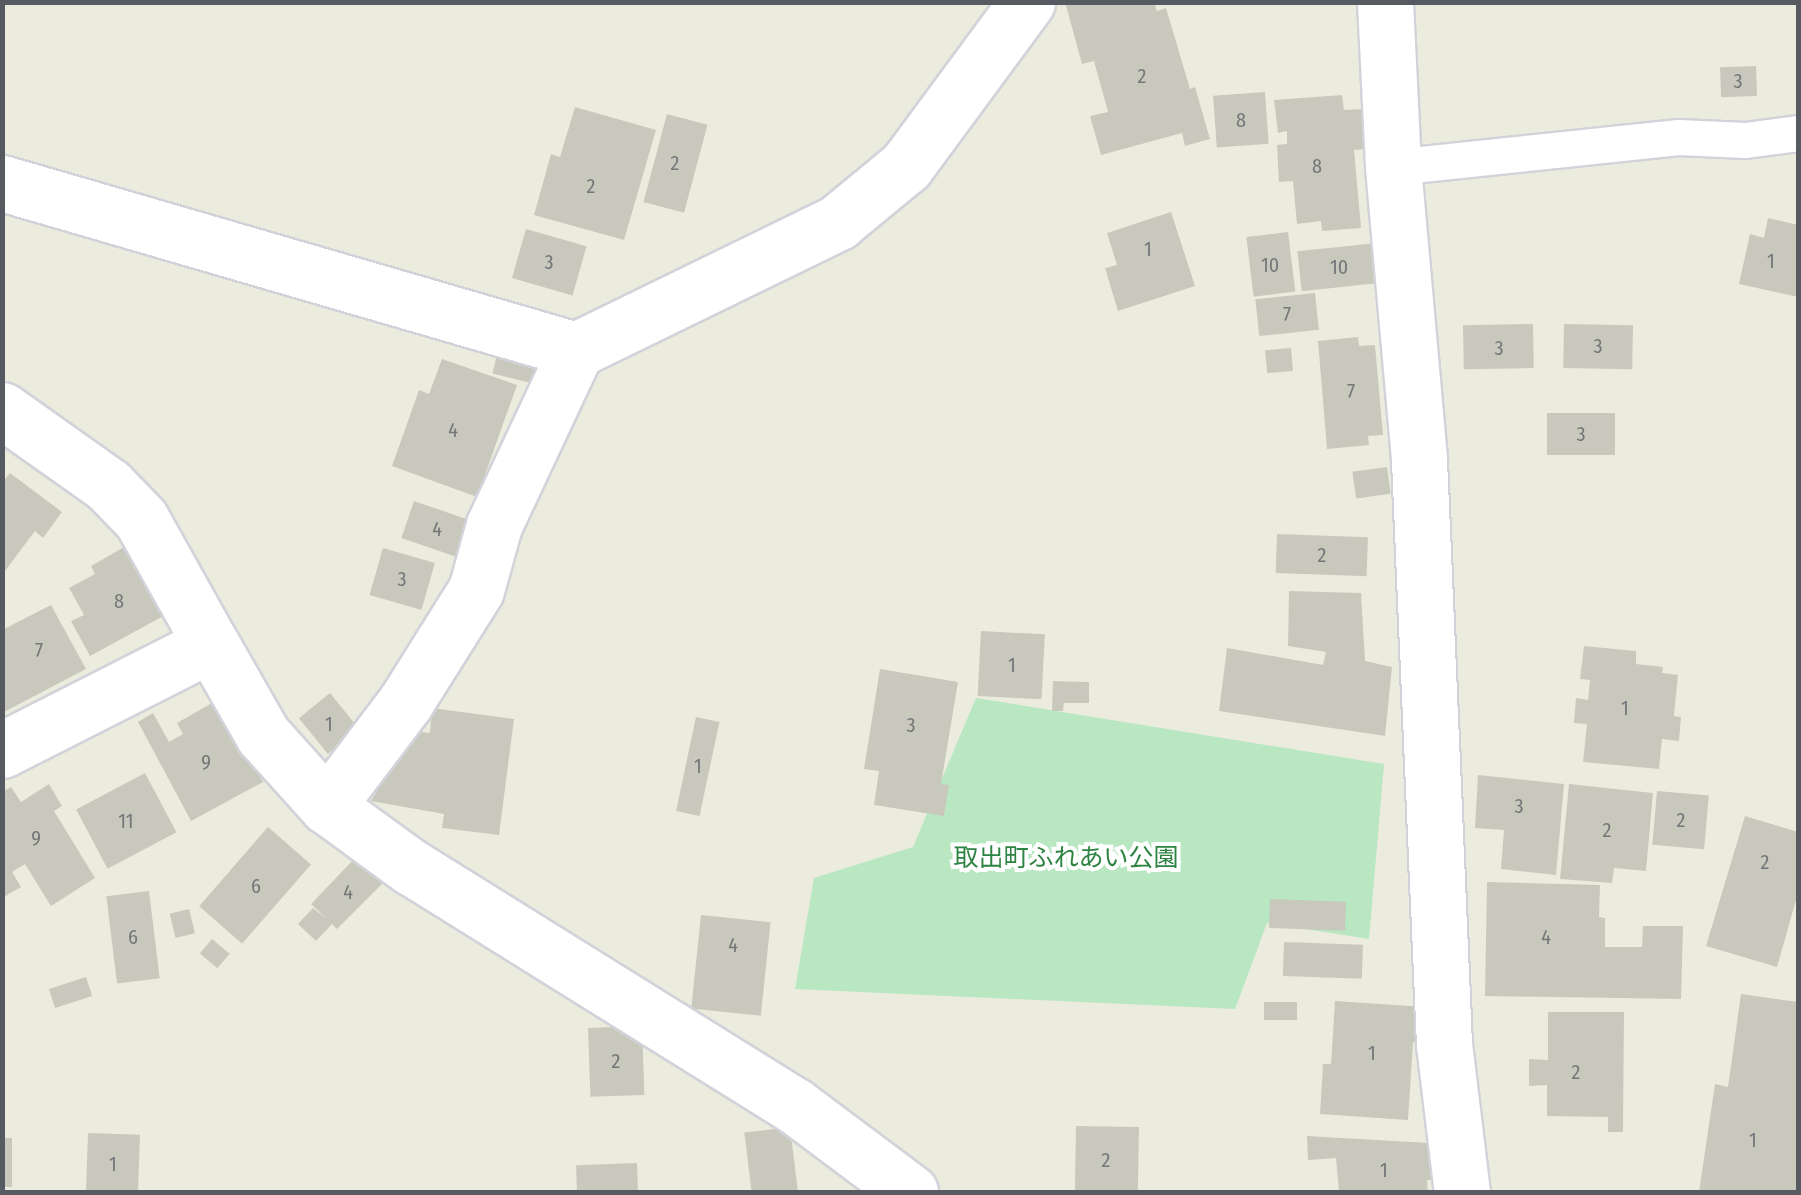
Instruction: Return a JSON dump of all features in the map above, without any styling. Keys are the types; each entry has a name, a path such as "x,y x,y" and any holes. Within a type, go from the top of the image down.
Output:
{"street":[{"path":"328,806 406,703 476,590 494,525 576,350 838,222 906,166 1028,2"},
{"path":"1385,2 1392,167 1419,460 1444,1044 1462,1192"},
{"path":"2,184 576,350"},
{"path":"2,410 108,486 141,520 262,734 328,806 412,868 795,1106 910,1192"},
{"path":"2,750 211,644"}],"lane":[{"path":"1392,167 1678,136 1745,140 1798,133"}],"green space":[{"name":"取出町ふれあい公園","path":"976,698 1384,764 1369,939 1267,923 1235,1009 795,989 814,878 913,847"}],"building":[{"path":"1065,2 1154,2 1157,11 1166,8 1190,89 1195,87 1210,139 1185,146 1182,133 1101,155 1090,116 1108,112 1094,61 1082,64"},
{"path":"1756,66 1757,96 1721,97 1720,67"},
{"path":"1265,92 1269,144 1217,148 1213,96"},
{"path":"1342,95 1344,110 1364,109 1367,149 1354,150 1361,228 1322,231 1321,221 1297,224 1293,181 1279,182 1277,145 1287,144 1287,131 1278,133 1274,100"},
{"path":"575,107 656,130 624,240 534,215 551,154 560,157"},
{"path":"667,114 708,125 684,213 643,202"},
{"path":"1171,212 1195,286 1118,311 1105,268 1117,265 1107,233"},
{"path":"1768,218 1798,225 1798,297 1739,284 1750,234 1764,238"},
{"path":"526,229 587,246 573,295 512,278"},
{"path":"1288,232 1295,292 1254,297 1246,237"},
{"path":"1377,243 1381,283 1302,291 1297,251"},
{"path":"1315,293 1319,330 1259,336 1255,299"},
{"path":"1533,324 1534,368 1464,369 1463,325"},
{"path":"1564,324 1633,325 1632,369 1563,368"},
{"path":"1358,337 1359,346 1375,345 1383,435 1368,436 1369,445 1327,449 1318,341"},
{"path":"1291,348 1293,371 1267,373 1265,350"},
{"path":"497,355 541,366 536,384 492,373"},
{"path":"442,359 517,385 477,497 392,466 419,390 429,394"},
{"path":"1547,413 1615,413 1615,455 1547,455"},
{"path":"1387,467 1391,494 1356,499 1352,472"},
{"path":"10,473 62,512 43,538 35,531 5,571 2,483"},
{"path":"414,501 472,521 459,558 401,538"},
{"path":"1277,534 1368,537 1367,576 1276,573"},
{"path":"131,543 169,613 90,656 71,621 84,615 69,588 95,574 91,566"},
{"path":"383,548 435,563 421,610 369,595"},
{"path":"1289,591 1361,593 1365,661 1392,667 1385,736 1219,711 1227,648 1323,665 1326,652 1288,646"},
{"path":"51,605 86,669 2,713 2,630"},
{"path":"981,631 1045,634 1042,699 978,696"},
{"path":"1584,646 1636,651 1636,664 1663,667 1662,673 1678,675 1674,716 1681,717 1679,741 1662,739 1659,769 1583,762 1587,724 1574,723 1576,698 1588,700 1590,680 1580,679"},
{"path":"880,669 958,682 941,784 949,785 944,816 874,805 879,771 864,769"},
{"path":"1053,681 1089,682 1089,703 1064,703 1063,711 1052,711"},
{"path":"330,693 359,729 328,754 299,718"},
{"path":"219,699 263,782 191,821 138,722 153,713 169,742 183,734 177,723"},
{"path":"432,708 514,719 499,835 442,828 444,814 371,801 412,731 430,733"},
{"path":"696,717 719,722 700,816 676,811"},
{"path":"145,773 176,832 108,869 76,810"},
{"path":"1478,775 1564,784 1556,875 1501,869 1504,830 1475,828"},
{"path":"49,784 62,806 54,811 95,878 51,906 25,864 12,872 21,887 2,898 2,792 11,787 21,802"},
{"path":"1569,784 1653,793 1646,871 1614,868 1612,883 1560,879"},
{"path":"1657,791 1709,796 1704,849 1652,845"},
{"path":"1745,816 1798,832 1798,893 1777,967 1706,946"},
{"path":"268,827 311,864 242,944 199,906"},
{"path":"359,854 385,881 337,929 332,924 316,941 298,924 313,908 327,919 311,904"},
{"path":"1487,882 1600,885 1599,917 1605,918 1605,947 1642,947 1643,926 1683,926 1681,999 1485,996"},
{"path":"149,891 160,978 117,984 106,896"},
{"path":"1270,899 1346,902 1345,931 1269,928"},
{"path":"189,909 195,933 176,938 170,914"},
{"path":"701,915 771,922 761,1016 691,1008"},
{"path":"212,939 230,954 217,968 200,954"},
{"path":"1284,942 1363,945 1362,979 1283,976"},
{"path":"86,977 92,996 55,1008 49,989"},
{"path":"1741,994 1798,1002 1798,1192 1699,1192 1715,1084 1728,1087"},
{"path":"1335,1001 1425,1007 1423,1043 1413,1042 1408,1120 1320,1114 1323,1064 1331,1064"},
{"path":"1264,1002 1297,1002 1297,1020 1264,1020"},
{"path":"1548,1012 1624,1012 1623,1132 1608,1132 1608,1117 1547,1116 1547,1085 1529,1086 1529,1059 1548,1060"},
{"path":"642,1026 644,1095 590,1097 588,1028"},
{"path":"1076,1126 1139,1127 1138,1192 1075,1192"},
{"path":"790,1127 798,1192 752,1192 744,1133"},
{"path":"88,1133 140,1135 138,1192 86,1192"},
{"path":"1307,1136 1430,1143 1433,1180 1427,1180 1428,1192 1339,1192 1336,1158 1308,1160"},
{"path":"2,1138 12,1138 12,1187 2,1187"},
{"path":"637,1163 638,1192 577,1192 576,1165"}]}
